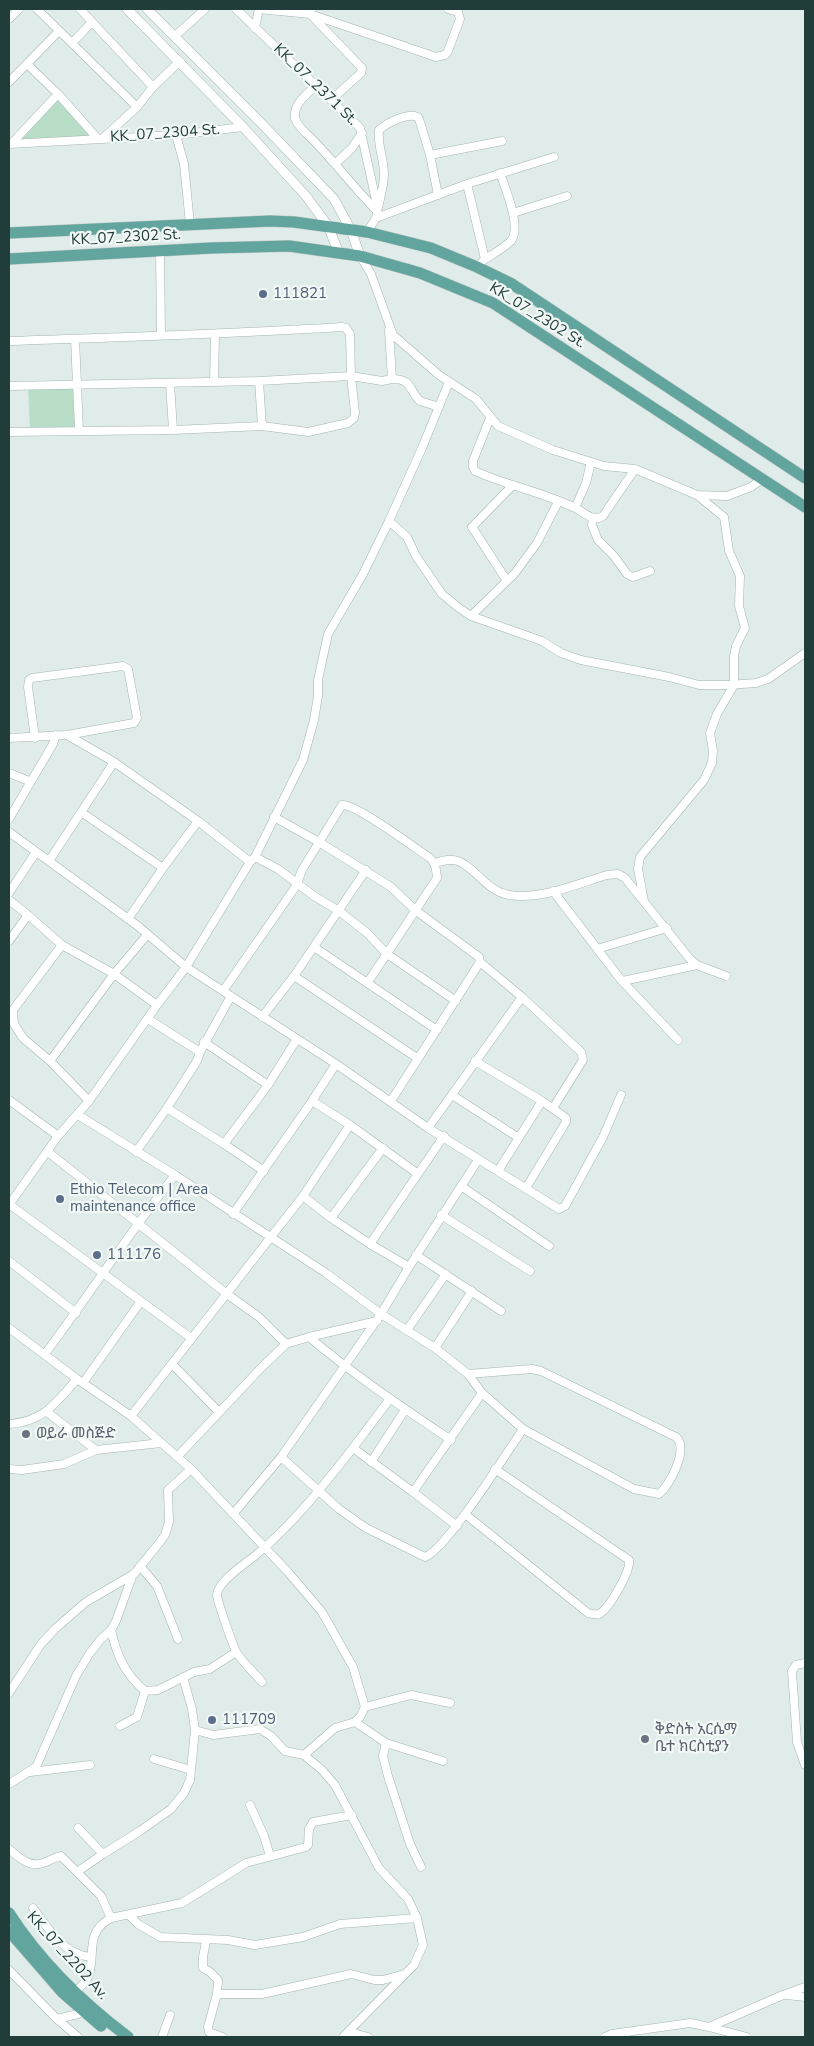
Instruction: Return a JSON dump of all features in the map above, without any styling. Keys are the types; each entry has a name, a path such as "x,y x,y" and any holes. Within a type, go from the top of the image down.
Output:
{"main road":[{"name":"KK_07_2302 St.","path":"9,232 270,221 328,226 367,232 481,263 805,478"},
{"name":"KK_07_2302 St.","path":"9,259 289,246 360,256 420,273 492,303 805,506"},
{"name":"KK_07_2202 Av.","path":"9,1913 35,1948 75,1992 106,2021 128,2037"},
{"path":"9,1931 62,1992 116,2037"}],"street":[{"path":"9,19 19,9"},
{"path":"37,9 136,107"},
{"path":"80,9 152,88"},
{"path":"127,9 180,61 306,196 328,226 339,253"},
{"path":"175,36 205,9"},
{"name":"KK_07_2371 St.","path":"236,9 355,122 362,133 376,211"},
{"path":"255,28 259,9 311,12 436,57 448,51 460,19 458,12 448,9"},
{"path":"152,10 334,199 351,230 360,256 371,274 389,328 392,379"},
{"path":"311,12 362,68 361,73 331,100"},
{"path":"72,43 92,22"},
{"path":"9,82 59,31"},
{"path":"28,64 100,138 136,107 152,88 180,61"},
{"path":"315,86 299,102 296,108 295,117 297,124 336,163 356,190 376,211"},
{"path":"10,143 58,94"},
{"path":"367,232 376,211 382,189 384,173 378,134 381,128 414,115 418,117 430,155 438,195"},
{"name":"KK_07_2304 St.","path":"10,143 176,134 243,127"},
{"path":"336,163 352,148 362,133"},
{"path":"176,134 184,164 190,224"},
{"path":"430,155 502,141"},
{"path":"376,211 438,195 500,173 554,157"},
{"path":"467,184 481,263 512,240 514,235 513,213 500,173"},
{"path":"513,213 567,196"},
{"path":"160,252 161,335"},
{"path":"9,341 161,335 215,335 346,328 350,334 351,376 355,413 354,418 348,423 308,432 262,426 173,430 9,432"},
{"path":"389,328 398,341 449,382 476,399 498,426 553,450 604,466 636,470 697,495 724,517 729,551 740,576 739,606 745,628 736,646 734,656 734,685 717,714 710,733 713,750 712,763 704,780 649,844 640,858 638,869 644,901"},
{"path":"214,381 215,335"},
{"path":"75,339 79,430"},
{"path":"9,386 259,381 351,376 382,381 392,379 404,380 409,384 420,401 439,407"},
{"path":"259,381 262,426"},
{"path":"191,1338 9,1204 58,1136 89,1101 156,1005 186,968 253,860 303,760 309,741 318,696 318,680 328,634 363,574 422,448 449,382"},
{"path":"170,383 173,430"},
{"path":"490,418 472,467 475,471 575,508 593,518 599,519 603,516 636,470"},
{"path":"575,508 586,483 591,462"},
{"path":"697,495 727,496 751,487 762,478"},
{"path":"507,581 472,527 513,485"},
{"path":"471,616 507,581 537,544 558,502"},
{"path":"593,518 592,525 598,540 614,556 627,574 634,577 650,571"},
{"path":"388,521 407,537 416,556 442,594 459,608 471,616 542,641 561,653 581,660 669,677 699,686 756,684 768,679 805,654"},
{"path":"9,738 35,738 67,735 134,723 137,718 128,669 123,666 32,678 29,680 28,687 35,738"},
{"path":"9,819 53,744 56,735"},
{"path":"67,735 114,762 253,860 278,868 339,910 367,933 387,954 456,1001"},
{"path":"48,861 114,762"},
{"path":"9,773 30,781"},
{"path":"223,991 277,915 319,842 342,805 345,804 362,813 435,862 458,861 494,890 507,894 527,896 618,874 625,878 690,959 698,965 726,976"},
{"path":"81,812 163,868"},
{"path":"274,816 366,870 391,887 415,910 479,958 480,962 581,1052 582,1060 553,1108"},
{"path":"128,919 198,821"},
{"path":"9,832 128,919 186,968 336,1064 428,1128 444,1136 478,1160 559,1209 565,1206 603,1137 621,1096"},
{"path":"9,893 36,852"},
{"path":"368,982 437,878 435,862"},
{"path":"262,1017 294,976 366,870"},
{"path":"553,891 623,981 678,1040"},
{"path":"9,900 62,945 114,974 156,1005"},
{"path":"9,941 28,915"},
{"path":"597,949 666,928"},
{"path":"50,1061 114,974 147,935"},
{"path":"62,945 11,1009 14,1024 22,1038 50,1061 89,1101"},
{"path":"314,947 437,1030"},
{"path":"391,1101 480,962"},
{"path":"623,981 698,965"},
{"path":"294,976 417,1058"},
{"path":"136,1152 197,1061 204,1042 231,996"},
{"path":"428,1128 522,998"},
{"path":"148,1019 200,1052"},
{"path":"224,1144 268,1085 297,1039"},
{"path":"204,1042 268,1085"},
{"path":"475,1061 565,1115 566,1122 526,1188"},
{"path":"233,1214 336,1064"},
{"path":"452,1095 519,1138"},
{"path":"9,1100 58,1136"},
{"path":"312,1101 350,1125 418,1174"},
{"path":"498,1171 542,1101"},
{"path":"167,1108 264,1171"},
{"path":"78,1115 175,1175 326,1273 379,1318 407,1330 435,1348 468,1374 482,1393 523,1429 634,1490 648,1494 659,1494 668,1486 681,1453 679,1440 676,1437 541,1371 532,1369 468,1374"},
{"path":"131,1416 303,1196 350,1125"},
{"path":"370,1244 444,1136"},
{"path":"331,1218 383,1148"},
{"path":"48,1152 226,1294 259,1317 286,1344"},
{"path":"234,1513 281,1456 379,1318 441,1215 478,1160"},
{"path":"45,1354 104,1274 138,1223 175,1175"},
{"path":"461,1186 549,1246"},
{"path":"303,1196 331,1218 409,1267"},
{"path":"441,1215 530,1271"},
{"path":"416,1255 501,1311"},
{"path":"9,1262 76,1313"},
{"path":"407,1330 446,1274"},
{"path":"435,1348 472,1291"},
{"path":"9,1424 29,1421 47,1412 80,1381 141,1302"},
{"path":"178,1456 286,1344 379,1318"},
{"path":"9,1328 131,1416 178,1456 234,1513 322,1612 353,1667 365,1707 355,1722 335,1728 304,1756"},
{"path":"310,1337 344,1367 451,1440"},
{"path":"172,1364 219,1412"},
{"path":"414,1492 482,1393"},
{"path":"262,1682 236,1652 218,1601 218,1590 224,1581 265,1547 295,1518 320,1490 390,1400"},
{"path":"371,1462 405,1410"},
{"path":"47,1412 96,1450"},
{"path":"281,1456 339,1509 366,1528 422,1557 432,1553 457,1526 523,1429"},
{"path":"9,1469 22,1470 64,1464 96,1450 161,1443"},
{"path":"353,1448 457,1526"},
{"path":"9,1784 36,1767 76,1676 90,1653 111,1630 134,1574 168,1529 168,1490 191,1468"},
{"path":"465,1514 588,1613 600,1613 608,1608 630,1568 629,1560 495,1469"},
{"path":"140,1566 157,1586 178,1639"},
{"path":"9,1693 41,1644 56,1628 86,1602 134,1574"},
{"path":"111,1630 123,1667 133,1681 145,1692"},
{"path":"145,1692 158,1690 183,1677 210,1669 236,1652"},
{"path":"805,1663 796,1665 792,1671 796,1742 805,1765"},
{"path":"78,1872 171,1808 184,1793 190,1780 195,1730 192,1708 183,1677"},
{"path":"120,1726 137,1717 145,1692"},
{"path":"365,1707 411,1695 450,1703"},
{"path":"355,1722 386,1743 443,1761"},
{"path":"195,1730 213,1735 260,1729 271,1736 285,1751 304,1756 322,1770 335,1785 379,1868 408,1899 417,1918 423,1945 414,1965 343,2037"},
{"path":"386,1743 383,1756 388,1776 410,1844 421,1867"},
{"path":"154,1759 191,1770"},
{"path":"30,1772 90,1765"},
{"path":"250,1805 264,1836 270,1856"},
{"path":"75,1992 88,1978 91,1944 105,1921 111,1918 182,1904 246,1863 306,1847 308,1845 310,1825 313,1822 352,1815"},
{"path":"78,1828 103,1854"},
{"path":"9,1848 23,1861 30,1864 44,1864 61,1856 101,1896 111,1918"},
{"path":"33,1908 67,1949 82,1956 90,1957"},
{"path":"129,1915 138,1924 160,1937 228,1940 255,1945 303,1937 340,1924 417,1918"},
{"path":"206,1940 203,1968 217,1977 218,1980 217,1994 208,2027 210,2032 222,2037"},
{"path":"9,1970 57,2019 78,2037"},
{"path":"217,1994 262,1994 351,1974 374,1980 382,1980 404,1974"},
{"path":"710,2027 805,1987"},
{"path":"783,1995 805,1997"},
{"path":"57,2019 78,2014 82,2010"},
{"path":"162,2037 170,2015"},
{"path":"605,2037 612,2034 690,2024 710,2027 747,2037"},
{"path":"350,2032 368,2037"}],"green space":[{"path":"58,94 98,139 12,143"},
{"path":"77,384 79,430 30,432 28,385"}],"place":[{"name":"111821","path":"263,294"},
{"name":"Ethio Telecom | Area maintenance office","path":"60,1199"},
{"name":"111176","path":"97,1255"},
{"name":"ወይራ መስጅድ","path":"26,1434"},
{"name":"111709","path":"212,1720"},
{"name":"ቅድስት አርሴማ ቤተ ክርስቲያን","path":"645,1739"}]}
